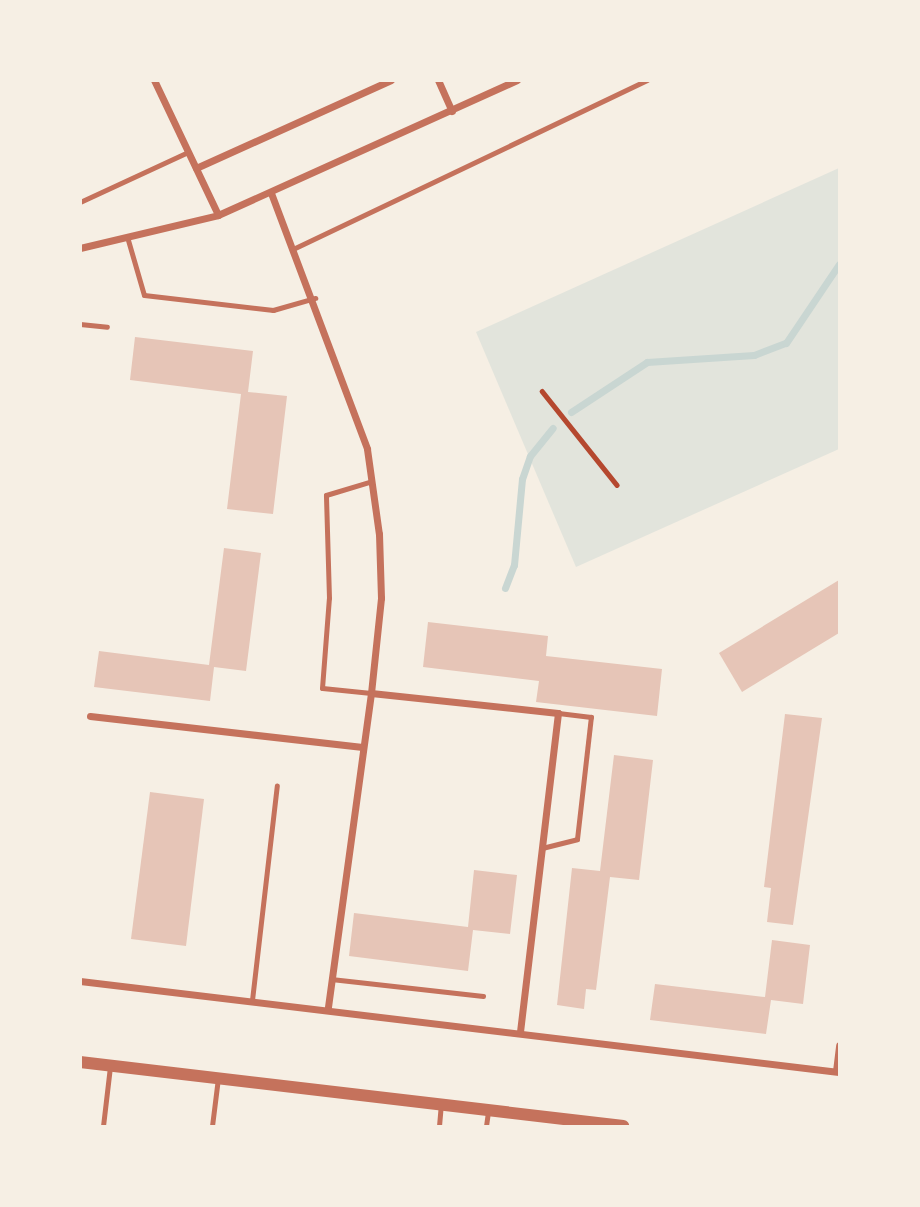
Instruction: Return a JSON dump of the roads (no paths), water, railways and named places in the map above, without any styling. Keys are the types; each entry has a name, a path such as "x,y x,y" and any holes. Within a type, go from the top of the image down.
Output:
{"street":[{"path":"154,80 218,215"},
{"path":"196,168 391,80"},
{"path":"438,80 452,111"},
{"path":"80,248 128,240 218,215 517,80"},
{"path":"271,193 315,298 367,449 381,598 371,692 360,747 328,1008"},
{"path":"371,692 558,713 520,1032"},
{"path":"90,716 360,747"},
{"path":"80,981 328,1008 838,1072 839,1045"},
{"path":"80,1062 623,1126"}],"lane":[{"path":"295,248 647,80"},
{"path":"80,202 188,152"},
{"path":"128,240 144,295 273,310 315,298"},
{"path":"80,324 107,327"},
{"path":"371,692 322,688 329,598 326,495 372,481"},
{"path":"542,848 576,839 591,717 558,713"},
{"path":"252,1000 277,785"},
{"path":"331,979 483,996"},
{"path":"103,1126 110,1066"},
{"path":"212,1126 218,1078"},
{"path":"439,1126 441,1105"},
{"path":"486,1126 488,1110"}],"waterway":[{"path":"571,412 647,362 754,355 786,343 839,264"},
{"path":"505,588 514,565 522,479 530,456 553,428"}]}
